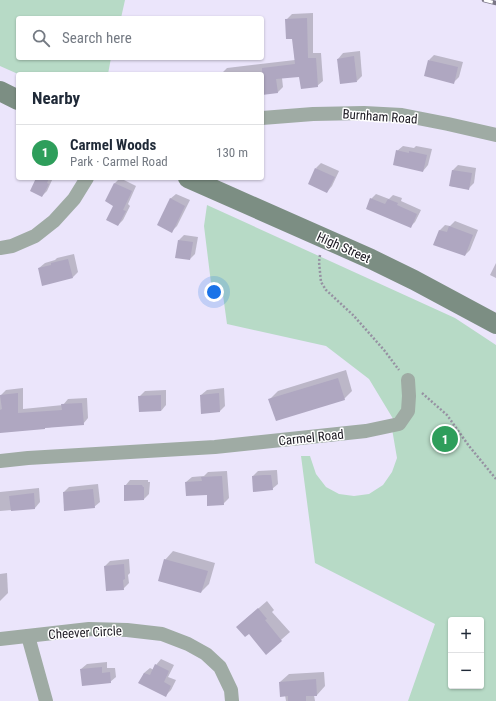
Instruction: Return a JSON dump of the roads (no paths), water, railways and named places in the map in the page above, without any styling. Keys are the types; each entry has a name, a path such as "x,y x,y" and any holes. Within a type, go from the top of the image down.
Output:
{"main road":[{"path":"0,92 16,99"},
{"name":"High Street","path":"196,180 212,184 325,238 371,258 496,324"}],"street":[{"name":"Burnham Road","path":"264,118 364,113 402,115 496,135"},
{"path":"0,248 12,246 35,236 54,221 74,199 86,180"},
{"name":"Carmel Road","path":"0,461 215,447 366,431 399,424 408,410 408,380"},
{"name":"Cheever Circle","path":"0,639 89,629 127,630 162,634 188,644 206,654 220,667 231,690 232,701"},
{"path":"28,636 46,701"}],"railway":[{"path":"484,0 496,3"}],"place":[{"name":"Carmel Woods","path":"445,439"}]}
